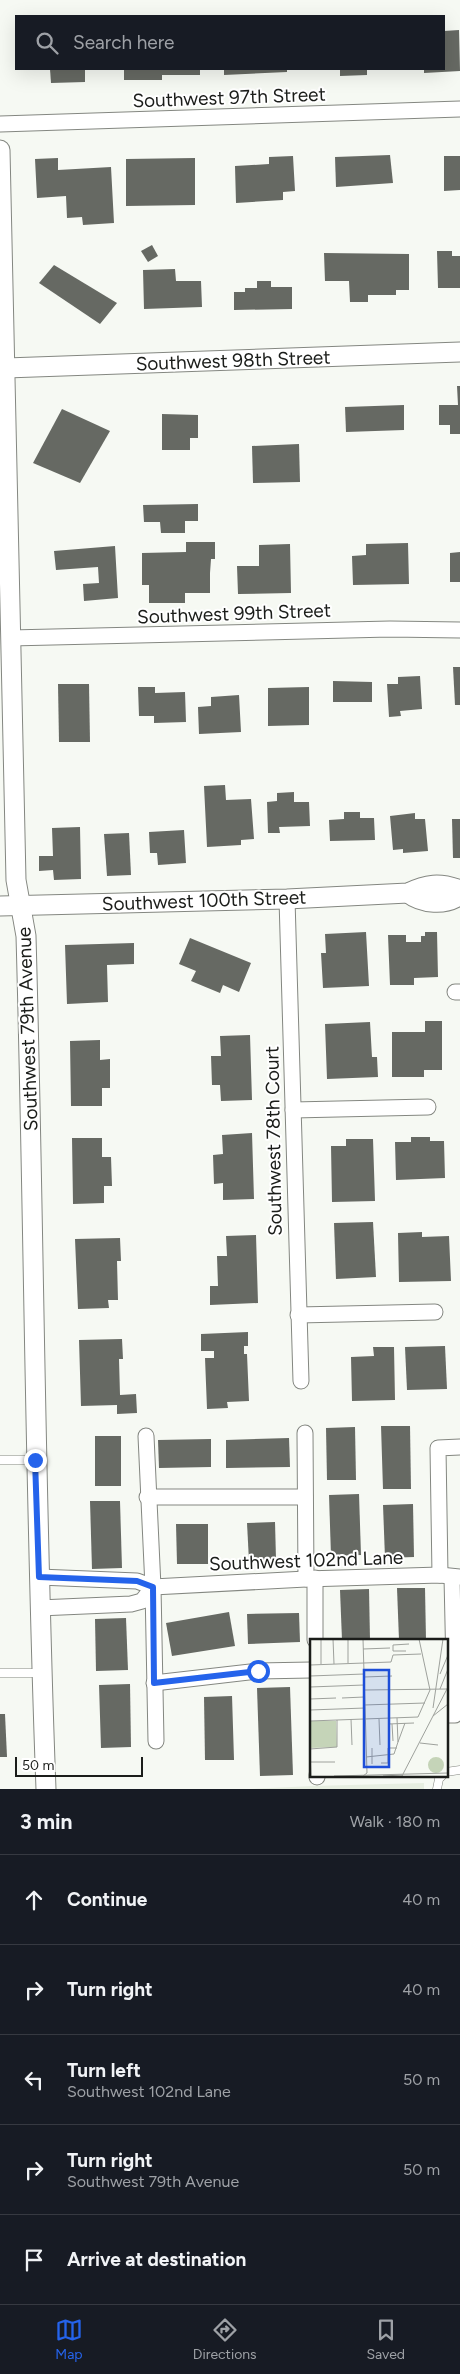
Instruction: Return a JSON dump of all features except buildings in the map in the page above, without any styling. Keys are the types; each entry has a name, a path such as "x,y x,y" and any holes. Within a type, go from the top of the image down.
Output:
{"street":[{"name":"Southwest 97th Street","path":"0,124 460,109"},
{"name":"Southwest 79th Avenue","path":"0,150 6,368 3,498 10,638 6,703 16,880 26,936 36,1341 35,1460 46,1789"},
{"name":"Southwest 98th Street","path":"6,368 460,352"},
{"name":"Southwest 99th Street","path":"10,638 390,629 460,630"},
{"name":"Southwest 100th Street","path":"0,906 287,899 408,893 436,884 460,890"},
{"name":"Southwest 100th Street","path":"408,893 418,900 434,902 455,899 460,895"},
{"name":"Southwest 78th Court","path":"287,899 301,1381"},
{"path":"292,1110 428,1107"},
{"path":"298,1315 435,1312"},
{"path":"305,1433 305,1497 316,1639"},
{"path":"146,1436 147,1497 153,1587 156,1742"},
{"path":"448,1715 455,1715 451,1576 438,1448 460,1447"},
{"path":"147,1497 305,1497"},
{"name":"Southwest 102nd Lane","path":"39,1577 137,1581 153,1587 311,1579 451,1576"},
{"path":"39,1608 131,1604 142,1601 153,1587"},
{"path":"154,1683 258,1671 310,1670"}],"lane":[{"path":"0,1460 35,1460"},
{"path":"0,1673 41,1673"},
{"path":"437,1789 439,1779 442,1776"}],"shaded area":[{"path":"424,1783 424,1789 250,1789 313,1786"}],"route":[{"path":"35,1460 39,1577 137,1581 153,1587 154,1683 258,1671"}]}
